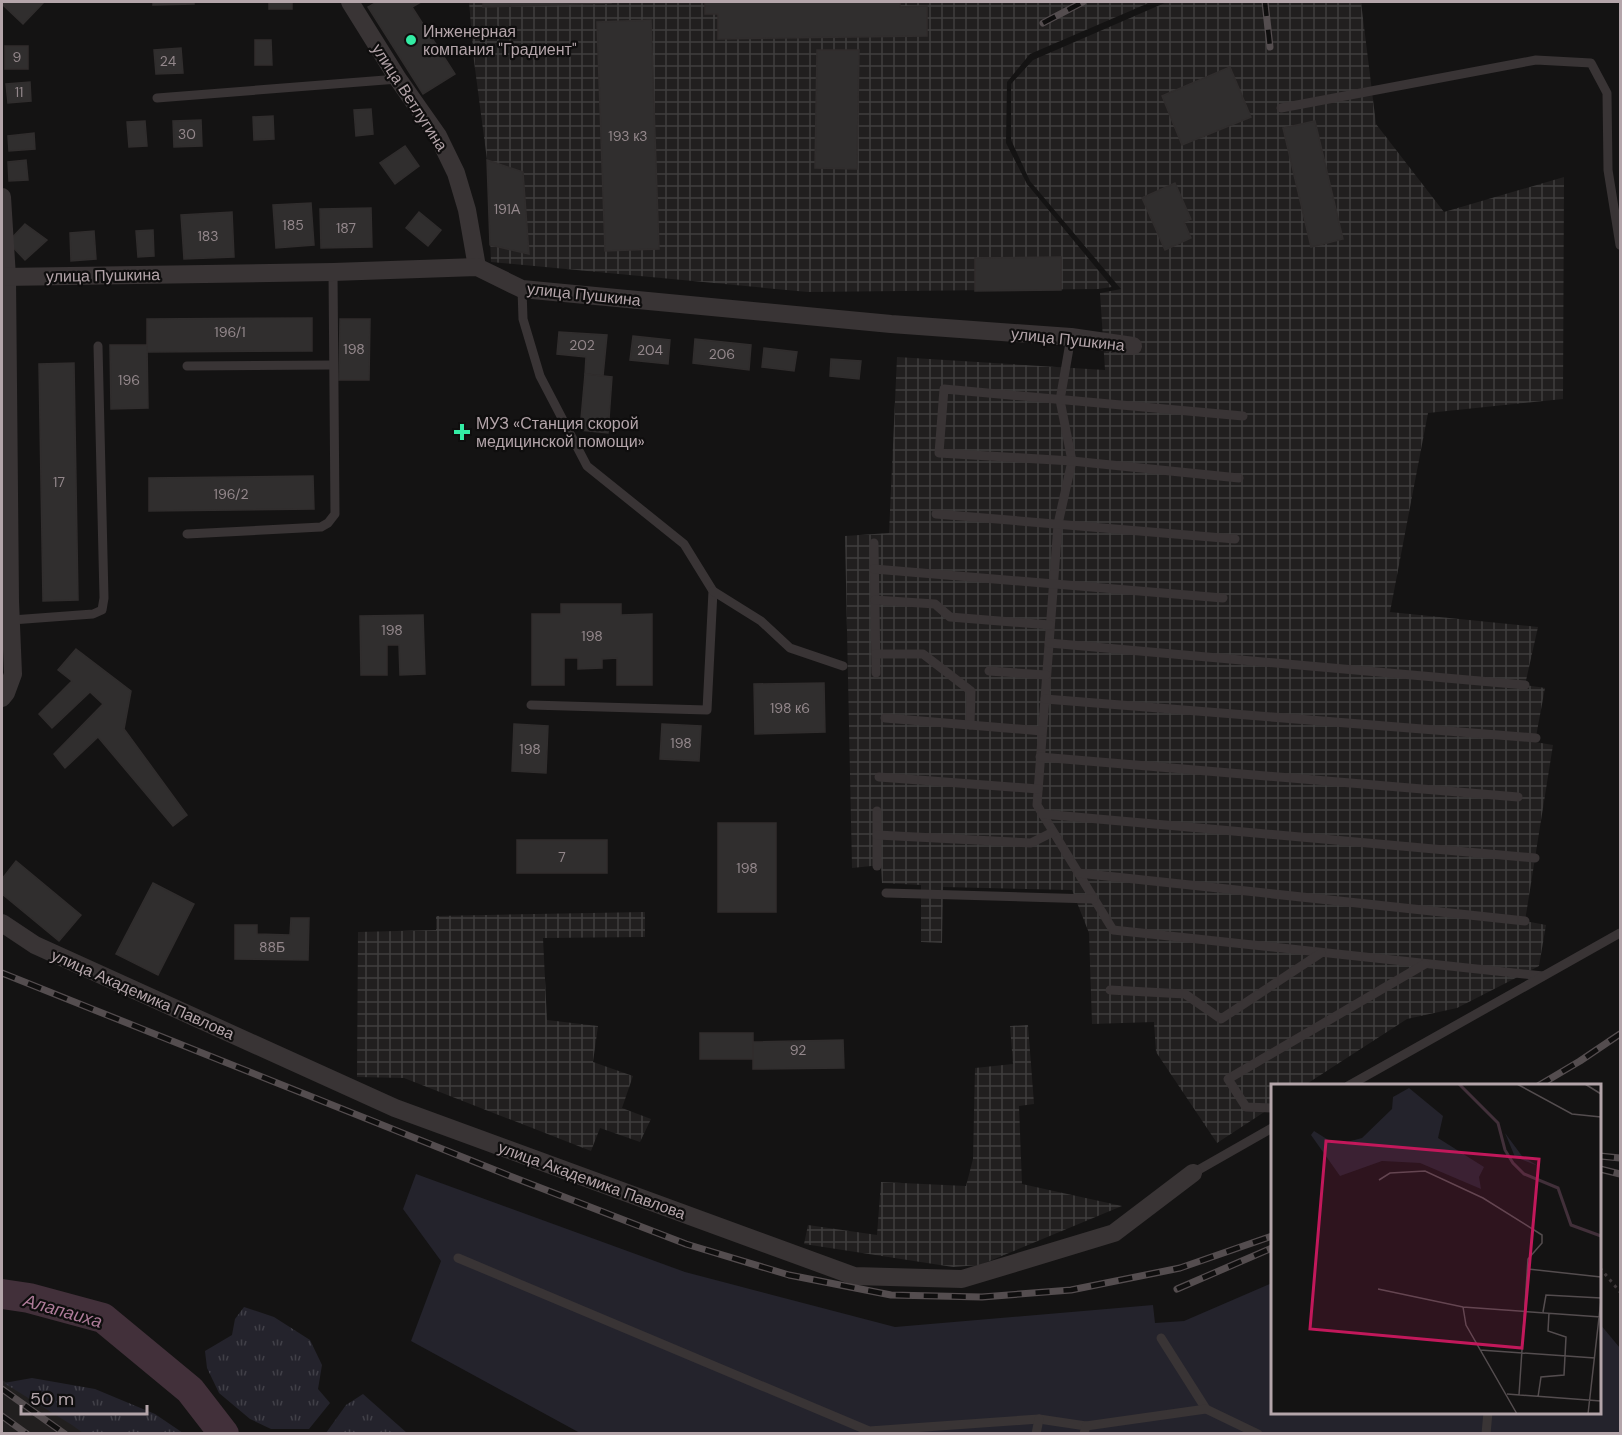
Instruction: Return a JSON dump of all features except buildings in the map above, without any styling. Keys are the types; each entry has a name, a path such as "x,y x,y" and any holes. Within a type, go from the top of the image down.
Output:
{"street":[{"name":"улица Ветлугина","path":"350,2 398,79 438,136 456,173 467,210 477,267"},
{"path":"2,197 6,601 12,620 13,674 3,694"},
{"name":"улица Пушкина","path":"4,277 333,272 477,267 522,289 891,324 1071,337 1133,346"},
{"name":"улица Академика Павлова","path":"2,923 35,945 394,1108 854,1276 962,1279 1114,1233 1193,1173"}],"lane":[{"path":"1281,108 1536,60 1591,63 1607,93 1608,170 1620,244"},
{"path":"157,98 398,79"},
{"path":"187,534 321,527 328,523 335,514 333,272"},
{"path":"522,289 523,319 540,376 587,466 684,544 712,591 761,621 790,648 843,666"},
{"path":"1071,337 1060,400 1072,461 1058,524 1037,805 1113,930 1543,976"},
{"path":"12,620 93,614 102,610 104,598 98,346"},
{"path":"187,366 333,364"},
{"path":"1239,478 1072,461 939,453 944,389 1243,416"},
{"path":"936,514 1235,539"},
{"path":"874,543 876,673"},
{"path":"874,569 1222,598"},
{"path":"531,705 706,710 712,591"},
{"path":"875,600 935,604 950,617 1050,625"},
{"path":"1049,643 1525,685"},
{"path":"876,654 923,654 971,691 970,725"},
{"path":"989,671 1046,675"},
{"path":"1045,699 1536,738"},
{"path":"885,718 1042,731"},
{"path":"1040,757 1518,797"},
{"path":"879,777 1038,789"},
{"path":"877,812 877,866"},
{"path":"1042,814 1535,858"},
{"path":"877,835 1031,843 1053,832"},
{"path":"1078,873 1525,921"},
{"path":"886,893 1093,899"},
{"path":"1352,1084 1620,933"},
{"path":"1110,990 1185,994 1221,1019 1321,953"},
{"path":"1271,1108 1246,1107 1228,1079 1425,964"},
{"path":"1193,1173 1271,1129"},
{"path":"458,1258 869,1431 898,1431 1039,1419 1085,1430 1206,1409"},
{"path":"1161,1338 1206,1409 1258,1434"},
{"path":"1486,1434 1488,1414"},
{"path":"1036,1434 1039,1419"}],"path":[{"path":"1601,1270 1620,1292"}],"shaded area":[{"path":"469,2 1151,2 1030,54 1007,82 1006,143 1027,184 1112,287 808,292 491,262 487,160"},
{"path":"1167,2 1361,2 1376,124 1444,212 1564,177 1563,399 1428,413 1390,612 1538,627 1525,685 1545,688 1535,742 1553,745 1525,921 1546,925 1539,966 1457,1008 1407,1019 1307,1084 1271,1084 1271,1108 1217,1143 1156,1052 1154,1022 1092,1024 1089,933 1072,890 943,887 942,943 921,942 921,885 882,883 881,865 852,868 845,536 889,533 897,357 1105,370 1100,293 1121,289 1030,181 1011,140 1011,84 1033,60"},
{"path":"645,912 645,937 543,938 547,1020 598,1026 593,1062 633,1076 622,1108 651,1119 640,1142 600,1128 591,1151 404,1078 357,1077 358,932 436,930 436,916"},
{"path":"1028,1025 1034,1104 1019,1106 1022,1184 1122,1206 980,1265 953,1267 804,1244 808,1225 877,1235 881,1182 966,1186 973,1159 975,1068 1013,1064 1010,1026"},
{"path":"2,1380 56,1410 84,1433 2,1433"}],"green space":[{"path":"416,1174 685,1272 895,1327 1153,1305 1155,1323 1184,1321 1271,1283 1271,1414 1601,1414 1601,1325 1620,1348 1620,1433 580,1433 411,1341 441,1261 403,1209"},
{"path":"244,1307 274,1317 310,1340 322,1365 318,1389 330,1403 309,1429 271,1429 250,1419 219,1393 207,1368 205,1351 232,1335 235,1319"},
{"path":"32,1378 95,1389 155,1414 183,1433 83,1433 4,1383"},
{"path":"363,1394 407,1433 326,1433 346,1405"}],"waterway":[{"name":"Алапаиха","path":"2,1294 29,1298 103,1318 190,1390 224,1434"}],"railway":[{"path":"1043,23 1083,2"},
{"path":"1265,2 1270,47"},
{"path":"2,973 686,1244 789,1275 891,1295 982,1297 1071,1290 1180,1268 1271,1236"},
{"path":"1541,1084 1620,1034"},
{"path":"1601,1156 1620,1158"},
{"path":"1601,1169 1620,1174"},
{"path":"1177,1289 1271,1248"},
{"path":"2,1389 65,1434"},
{"path":"2,1416 27,1434"}],"place":[{"name":"Инженерная компания \"Градиент\"","path":"411,40"},
{"name":"МУЗ «Станция скорой медицинской помощи»","path":"462,432"}]}
